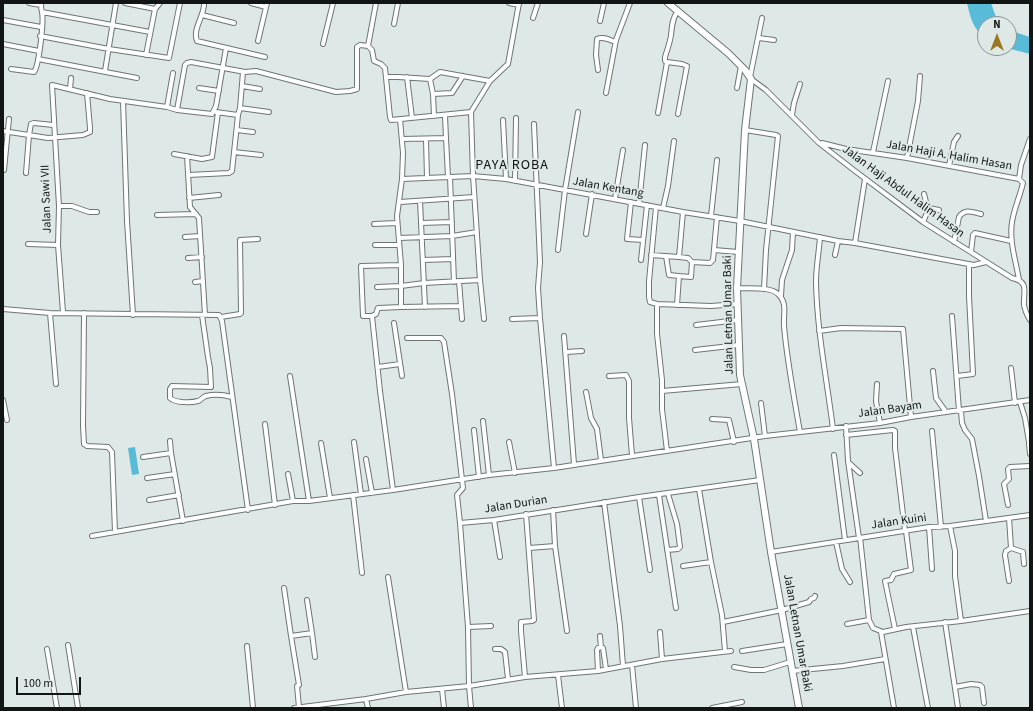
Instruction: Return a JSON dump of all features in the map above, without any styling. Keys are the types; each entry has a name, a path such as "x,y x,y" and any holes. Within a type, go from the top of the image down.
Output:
{"street":[{"path":"11,69 34,72 36,70 42,12 41,4 29,3"},
{"path":"105,71 116,3"},
{"path":"125,3 155,9"},
{"path":"146,55 155,9 160,3"},
{"path":"40,36 109,49 169,58 180,3"},
{"path":"204,3 196,38 197,41 265,57"},
{"path":"251,3 266,5 258,41"},
{"path":"323,44 332,3"},
{"path":"368,46 376,3"},
{"path":"394,24 398,3"},
{"path":"484,319 476,232 471,112 490,81 508,64 519,4 510,3"},
{"path":"533,18 538,3"},
{"path":"600,21 604,3"},
{"path":"606,93 615,42 630,3"},
{"path":"668,3 677,8 706,34 741,66 751,78"},
{"path":"658,113 667,62 665,57 677,8"},
{"path":"42,12 150,32"},
{"path":"202,16 234,23"},
{"path":"751,78 762,18"},
{"path":"3,20 41,27"},
{"path":"598,70 596,55 598,39 601,38 615,42"},
{"path":"759,38 774,40"},
{"path":"3,44 39,51"},
{"path":"177,110 185,65 187,63 191,62 243,72 256,70 336,92 354,90 357,88 357,47 360,45 368,46 372,49 374,61 381,64 385,68 390,119 445,116 471,112"},
{"path":"174,154 202,159 212,157 216,112 226,48"},
{"path":"38,59 137,78"},
{"path":"667,62 687,66 678,114"},
{"path":"737,88 741,66"},
{"path":"188,175 232,171 243,72"},
{"path":"386,77 430,79 440,72 490,81"},
{"path":"167,107 173,73"},
{"path":"433,94 452,93 463,76"},
{"path":"906,158 918,101 920,76"},
{"path":"406,77 412,118"},
{"path":"72,78 70,89 110,99 167,107 177,110 238,115"},
{"name":"Jalan Haji Abdul Halim Hasan","path":"751,78 766,90 820,143 865,179 923,222 1012,278 1019,280"},
{"name":"Jalan Letnan Umar Baki","path":"751,78 745,130 738,252 737,304 740,374 754,439 771,552 782,610 786,644 799,708"},
{"path":"430,79 433,94 434,116"},
{"path":"874,152 888,81"},
{"path":"792,115 800,84"},
{"name":"Jalan Sawi VII","path":"63,312 58,245 58,206 52,85 70,89"},
{"path":"242,86 260,89"},
{"path":"199,88 219,91"},
{"path":"5,131 48,138 83,135 90,132 87,93"},
{"path":"123,100 127,221 133,314"},
{"path":"240,108 269,112"},
{"path":"558,250 565,190 578,112"},
{"path":"445,116 452,199 453,259 462,319"},
{"path":"515,181 516,118"},
{"path":"400,119 402,139 402,179 397,223 401,265 402,307"},
{"path":"4,170 5,131 9,120"},
{"path":"503,120 506,179"},
{"path":"26,173 29,134 32,123 53,125"},
{"path":"534,124 540,262 538,288 554,468"},
{"path":"237,130 253,132"},
{"path":"745,130 778,136 770,226 765,260 764,289"},
{"path":"949,166 954,142 958,136"},
{"path":"402,139 446,138"},
{"path":"426,139 427,178"},
{"path":"1019,179 1021,165 1030,139"},
{"path":"663,208 668,186 674,141"},
{"name":"Jalan Haji A. Halim Hasan","path":"820,143 1019,179 1023,183 1012,221 1011,241 1019,280"},
{"path":"639,204 645,145"},
{"path":"615,200 623,150"},
{"path":"234,152 261,155"},
{"path":"187,156 190,207 192,212 199,218 204,315 211,387 172,386 170,389 171,399 175,401 195,401 206,396 218,395 232,397"},
{"path":"711,216 717,160"},
{"name":"Jalan Kentang","path":"402,179 473,176 506,179 592,194 615,200 770,226 838,241 974,265 986,262"},
{"path":"855,243 865,179"},
{"path":"586,234 592,194"},
{"path":"924,194 927,206 929,208"},
{"path":"189,198 219,195"},
{"path":"400,202 474,197"},
{"path":"420,201 425,307"},
{"path":"631,202 627,238 643,240"},
{"path":"641,260 647,205"},
{"path":"58,206 72,206 89,212 97,212"},
{"path":"656,207 651,255 650,302 657,304 710,306 737,304"},
{"path":"923,222 929,208"},
{"path":"929,208 939,210"},
{"path":"954,242 959,217 961,214 968,211 981,214"},
{"path":"679,257 683,212"},
{"path":"157,216 196,214"},
{"path":"651,255 688,258 692,262 710,263 713,260 717,217"},
{"path":"421,223 452,222"},
{"path":"374,224 397,223"},
{"path":"399,238 452,236 476,232"},
{"path":"781,298 785,267 792,250 793,232"},
{"path":"970,252 973,234 975,233 1011,241"},
{"path":"185,237 200,236"},
{"path":"820,237 816,281 819,331 833,429"},
{"path":"3,310 216,315 220,317 240,314 240,240 258,239"},
{"path":"836,255 838,241"},
{"path":"28,244 58,245"},
{"path":"376,245 399,245"},
{"path":"714,250 738,252"},
{"path":"666,256 668,275 692,276 692,262"},
{"path":"188,258 202,257"},
{"path":"422,260 453,259"},
{"path":"957,376 974,374 969,296 969,264"},
{"path":"401,265 361,266 362,316 372,316 377,314 378,308 461,306"},
{"path":"677,305 679,276"},
{"path":"377,287 480,280"},
{"path":"1019,280 1024,285 1026,292 1024,302 1025,309 1030,320"},
{"path":"195,282 203,281"},
{"path":"737,288 764,289 777,293 785,305 784,325 800,432"},
{"path":"657,304 657,334 662,380 662,409 667,451"},
{"path":"50,312 56,384"},
{"path":"84,313 84,444 87,446 108,447 112,452 115,532"},
{"path":"372,316 393,490"},
{"path":"952,316 962,424 972,439 980,476 986,521"},
{"path":"220,317 248,510"},
{"path":"512,319 540,318"},
{"path":"696,325 738,320"},
{"path":"394,323 402,376"},
{"path":"819,331 840,328 903,329 911,417"},
{"path":"564,336 574,464"},
{"path":"407,338 438,338 444,341 452,394 463,490 457,497 468,626 471,708"},
{"path":"695,350 739,345"},
{"path":"566,352 582,351"},
{"path":"378,368 400,364"},
{"path":"1011,368 1015,403"},
{"path":"933,371 936,398 946,412"},
{"path":"609,376 626,375 629,381 629,418 632,455"},
{"path":"290,376 310,501"},
{"path":"662,391 742,384"},
{"path":"877,384 876,401 880,423"},
{"path":"586,392 591,418 598,429 601,460"},
{"path":"3,400 7,420"},
{"name":"Jalan Bayam","path":"92,536 293,502 393,490 489,475 554,468 632,455 644,455 754,439 765,436 880,423 911,417 1030,400"},
{"path":"1020,402 1030,441 1030,454"},
{"path":"761,403 765,436"},
{"path":"712,419 729,420 734,442"},
{"path":"482,421 489,475"},
{"path":"265,424 276,505"},
{"path":"846,426 849,462 869,620 874,628 881,632 895,628 961,621 1030,611"},
{"path":"474,430 479,477"},
{"path":"846,435 894,431 911,570 894,574 891,580 885,581 895,628"},
{"path":"932,431 941,526"},
{"path":"170,441 184,521"},
{"path":"354,442 361,494"},
{"path":"509,442 515,473"},
{"path":"321,443 330,498"},
{"path":"143,457 172,453"},
{"path":"834,455 845,540"},
{"path":"366,459 372,492"},
{"path":"849,462 860,472"},
{"path":"1008,505 1004,484 1009,479 1008,469 1010,467 1030,466"},
{"path":"147,478 175,474"},
{"path":"288,474 293,502"},
{"name":"Jalan Durian","path":"460,523 494,520 604,502 760,480"},
{"path":"699,489 723,622 725,651"},
{"path":"666,550 678,549 680,547 677,524 668,494"},
{"path":"149,500 179,495"},
{"path":"353,495 362,573"},
{"path":"659,495 666,550 676,608"},
{"path":"639,497 650,570"},
{"path":"604,502 620,626 623,666"},
{"path":"553,510 567,631"},
{"path":"525,677 521,622 534,621 526,514"},
{"name":"Jalan Kuini","path":"771,552 859,537 1030,515"},
{"path":"1009,518 1011,548"},
{"path":"494,520 500,557"},
{"path":"950,526 955,551 955,576 961,621"},
{"path":"929,527 932,569"},
{"path":"836,542 842,569 850,582"},
{"path":"529,548 556,546"},
{"path":"1011,548 1023,552 1024,564"},
{"path":"1009,581 1005,555 1006,551 1011,548"},
{"path":"683,566 711,562"},
{"path":"388,577 406,692"},
{"path":"284,588 299,685 297,686 300,707"},
{"path":"723,622 782,610 809,602 815,596"},
{"path":"307,600 315,657"},
{"path":"847,624 869,620"},
{"path":"945,622 952,677 958,708"},
{"path":"468,626 491,626"},
{"path":"913,627 928,708"},
{"path":"660,632 662,659"},
{"path":"881,632 894,708"},
{"path":"291,636 312,633"},
{"path":"600,636 606,669"},
{"path":"742,651 786,644"},
{"path":"68,645 78,708"},
{"path":"247,646 253,708"},
{"path":"598,671 597,650 601,647"},
{"path":"48,649 57,708"},
{"path":"495,649 501,649 504,652 508,679"},
{"path":"294,708 330,706 406,692 469,686 525,677 598,671 662,659 731,651"},
{"path":"792,672 885,659"},
{"path":"734,667 751,670 764,670 790,662"},
{"path":"632,665 636,708"},
{"path":"558,675 562,708"},
{"path":"955,687 971,684 980,685 982,687 984,703"},
{"path":"442,689 444,708"},
{"path":"366,699 368,708"},
{"path":"712,708 742,702"}],"water":[{"path":"967,3 991,3 996,16 977,16 977,30 971,18"},
{"path":"1017,33 1030,37 1030,54 1017,51"},
{"path":"135,447 139,474 132,475 128,448"}],"district":[{"name":"PAYA ROBA","path":"512,166"}]}
